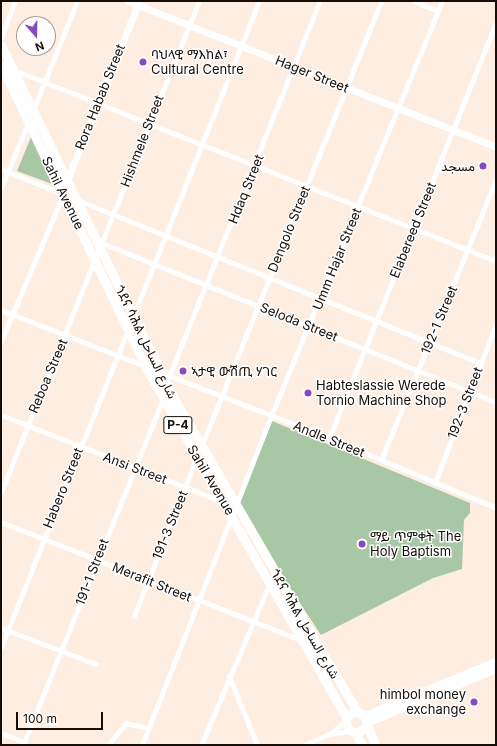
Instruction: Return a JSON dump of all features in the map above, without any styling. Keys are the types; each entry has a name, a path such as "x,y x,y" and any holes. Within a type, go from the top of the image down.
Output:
{"highway":[{"name":"ጎደና ሳሕል شارع الساحل","path":"1,45 76,199 101,245 133,318 164,374 168,388 237,507 274,577 364,719 375,745"},
{"name":"Sahil Avenue","path":"1,65 96,260 145,366 196,457 233,517 274,577 304,641 353,732 362,745"},
{"path":"347,719 364,719 361,731 353,732"}],"main road":[{"path":"364,719 496,662"},
{"path":"364,719 496,669"}],"street":[{"path":"1,36 15,1"},
{"path":"1,187 77,1"},
{"name":"Hager Street","path":"128,1 139,3 189,25 496,147"},
{"name":"Hishmele Street","path":"96,260 148,121 199,1"},
{"name":"Habero Street","path":"1,647 259,1"},
{"name":"Hdaq Street","path":"164,374 218,256 257,165 320,1"},
{"name":"Dengolo Street","path":"196,457 202,447 221,396 381,1"},
{"path":"414,1 438,11"},
{"name":"Umm Hajar Street","path":"142,745 237,507 271,416 322,298 442,1"},
{"name":"Rora Habab Street","path":"63,194 97,102 139,3"},
{"name":"Elabereed Street","path":"329,438 364,348 416,227 452,130 496,23"},
{"path":"1,65 308,184 496,261"},
{"path":"1,169 269,278 376,319 480,363"},
{"name":"192-1 Street","path":"381,460 469,250 496,179"},
{"path":"1,341 63,194"},
{"name":"Seloda Street","path":"101,245 259,305 470,390 496,402"},
{"name":"Reboa Street","path":"1,492 96,260"},
{"name":"Andle Street","path":"1,310 64,336 329,438 496,508"},
{"name":"192-3 Street","path":"435,482 496,324"},
{"name":"191-1 Street","path":"23,743 133,468 168,388"},
{"name":"Ansi Street","path":"1,415 133,468 237,507"},
{"name":"191-3 Street","path":"134,616 196,457"},
{"name":"Merafit Street","path":"1,522 304,641"},
{"path":"201,745 229,676 274,577"},
{"path":"1,628 96,664"},
{"path":"229,676 257,745"},
{"path":"304,745 329,734 347,719"},
{"path":"108,745 126,724 148,728"},
{"path":"329,734 353,732"},
{"path":"1,733 23,743"}],"green space":[{"path":"31,137 52,184 17,171"},
{"name":"ማይ ጥምቀት The Holy Baptism","path":"272,421 470,503 470,513 464,520 462,569 433,578 321,635 237,507"}],"place":[{"name":"ባህላዊ ማእከል፣ Cultural Centre","path":"143,62"},
{"name":"مسجد","path":"483,166"},
{"name":"ኣታዊ ውሽጢ ሃገር","path":"183,371"},
{"name":"Habteslassie Werede Tornio Machine Shop","path":"308,393"},
{"name":"ማይ ጥምቀት The Holy Baptism","path":"362,544"},
{"name":"himbol money exchange","path":"474,702"}]}
